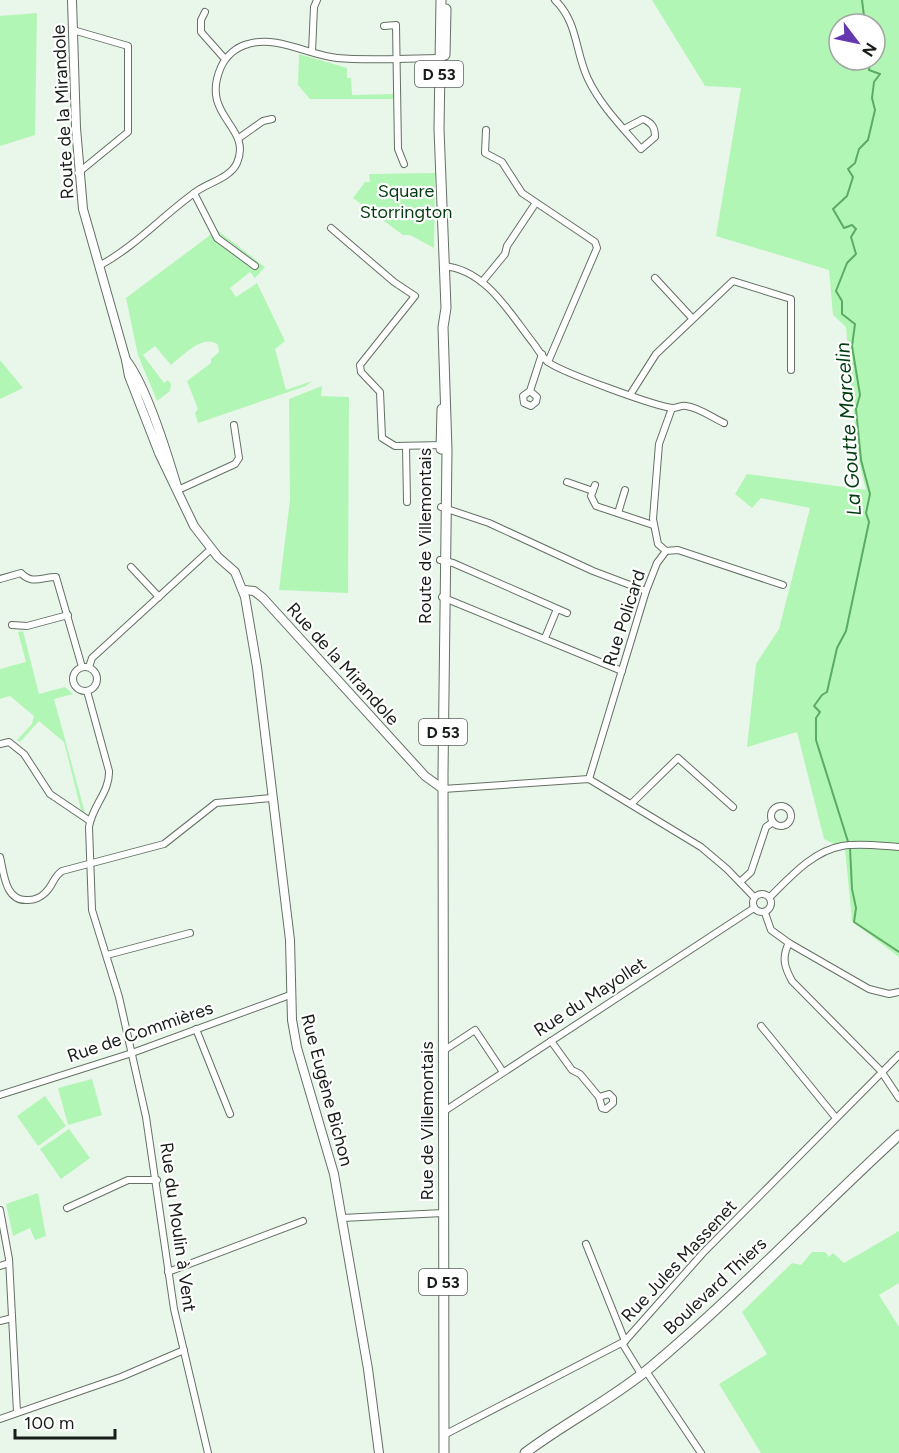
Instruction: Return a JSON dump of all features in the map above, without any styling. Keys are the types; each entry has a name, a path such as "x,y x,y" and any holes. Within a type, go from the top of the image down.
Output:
{"main road":[{"name":"Route de Villemontais","path":"441,0 443,222 440,238 446,308 443,327 444,397 441,417 444,445 444,789"},
{"name":"Route de Villemontais","path":"442,58 446,0"},
{"name":"Rue de Villemontais","path":"444,789 444,1453"},
{"name":"Boulevard Thiers","path":"525,1453 608,1399 643,1372 725,1302 899,1135"},
{"name":"Boulevard Thiers","path":"516,1453 539,1442"}],"street":[{"name":"Route de la Mirandole","path":"72,0 78,173 83,209 126,360 133,368 147,412 194,526 211,549 235,572 244,590"},
{"path":"312,52 314,8 317,0"},
{"path":"555,0 572,23 587,77 597,96 624,129 641,149 655,137 655,130 651,122 643,118 624,129"},
{"path":"205,12 201,20 201,32 225,59"},
{"path":"384,26 396,25 398,149 404,164"},
{"path":"73,30 128,46 128,132 78,173"},
{"path":"99,266 118,256 194,193 233,170 240,152 239,138 220,112 214,95 218,74 225,59 235,50 262,42 336,58 442,58"},
{"path":"239,138 263,121 272,119"},
{"path":"486,130 485,153 502,162 522,193 535,204 596,242 597,248 548,362"},
{"path":"194,193 217,238 255,266"},
{"path":"482,282 505,254 507,246 535,204"},
{"path":"331,228 394,282 415,296 361,362 360,368 380,392 382,438 390,445 444,445"},
{"path":"443,266 473,274 482,282 548,362 567,372 630,395 672,408 686,406 724,423"},
{"path":"655,278 692,318"},
{"path":"630,395 656,354 733,281 791,299 791,369"},
{"path":"530,391 542,354"},
{"path":"672,408 659,444 653,525 658,544 666,551 678,549 783,585"},
{"path":"178,490 235,464 239,458 234,425"},
{"path":"406,446 407,502"},
{"path":"567,482 594,488 591,496 596,506 653,525"},
{"path":"618,513 625,490"},
{"path":"444,508 489,523 593,571 646,591"},
{"path":"0,579 21,573 26,579 33,581 56,577 85,667 95,672 97,679 94,687 87,691 79,689 73,679 75,671 85,667 211,549"},
{"name":"Rue Policard","path":"589,779 646,591 657,563 666,551"},
{"path":"443,561 567,613"},
{"path":"131,567 159,597"},
{"name":"Rue de la Mirandole","path":"244,590 254,591 262,597 425,776 444,789"},
{"name":"Rue Eugène Bichon","path":"244,590 257,667 290,940 290,995 297,1048 334,1174 379,1453"},
{"path":"444,598 622,671"},
{"path":"545,638 557,609"},
{"path":"12,625 27,626 68,615"},
{"path":"0,744 9,742 20,749 50,794 90,821 110,777 87,691"},
{"path":"631,804 678,758 733,807"},
{"path":"444,789 589,779 701,848 754,897 754,908 765,912"},
{"path":"0,857 10,891 21,900 42,896 56,876 63,872 165,844 216,803 272,798"},
{"name":"Rue du Moulin à Vent","path":"90,821 91,902 121,1005 132,1053 157,1180 168,1272 208,1453"},
{"path":"740,882 751,872 766,827 773,822"},
{"path":"770,897 792,875 822,853 843,846 899,847"},
{"path":"754,897 763,894 770,897"},
{"path":"765,912 771,908 770,897"},
{"name":"Rue du Mayollet","path":"443,1112 754,908"},
{"path":"765,912 771,930 789,944 868,989 889,994 899,992"},
{"path":"107,955 190,933"},
{"path":"789,944 784,952 784,966 792,981 881,1071 899,1098"},
{"name":"Rue de Commières","path":"0,1095 132,1053 290,995"},
{"path":"761,1026 836,1118"},
{"path":"196,1029 230,1114"},
{"path":"444,1051 475,1030 503,1072"},
{"path":"551,1041 572,1070 580,1074 598,1097"},
{"name":"Rue Jules Massenet","path":"444,1434 624,1342 703,1253 899,1055"},
{"path":"67,1208 128,1180 157,1180"},
{"path":"0,1210 9,1263 17,1412"},
{"path":"342,1218 443,1212"},
{"path":"168,1272 303,1221"},
{"path":"586,1244 624,1342 701,1453"},
{"path":"0,1266 9,1263"},
{"path":"0,1321 12,1318"},
{"path":"0,1419 121,1377 184,1350"}],"green space":[{"path":"652,0 899,0 899,957 852,921 845,849 824,839 797,732 747,747 756,664 779,629 810,508 761,498 752,508 735,494 747,474 866,490 858,458 846,327 833,315 829,270 716,236 741,88 705,86"},
{"path":"37,13 35,135 0,146 0,16"},
{"path":"299,54 347,68 347,78 351,78 352,95 393,94 393,99 310,99 298,85"},
{"name":"Square Storrington","path":"435,173 434,248 410,235 403,235 353,198 365,182 370,182 369,174"},
{"path":"217,230 265,267 255,278 250,272 230,288 236,297 257,283 285,341 275,349 286,390 312,381 306,386 198,423 195,413 198,409 187,381 211,363 211,359 219,352 218,345 212,342 200,344 171,365 155,346 143,355 164,383 168,380 171,384 170,391 157,401 138,355 126,298"},
{"path":"0,360 23,388 0,399"},
{"path":"322,386 321,396 349,397 348,593 279,590 290,500 289,399"},
{"path":"23,631 39,694 65,687 73,694 54,699 85,813 81,810 64,742 39,721 20,742 17,740 32,724 34,716 10,696 0,699 0,669 26,662 18,632"},
{"path":"92,1079 102,1115 68,1125 58,1088"},
{"path":"45,1096 66,1126 38,1146 17,1116"},
{"path":"69,1129 90,1158 61,1179 40,1149"},
{"path":"38,1193 46,1236 35,1240 30,1228 13,1236 6,1204"},
{"path":"899,1231 899,1283 879,1295 899,1327 899,1453 761,1453 719,1384 767,1354 742,1312 792,1263 801,1265 812,1252 825,1252 829,1257 833,1253 844,1263"}],"waterway":[{"name":"La Goutte Marcelin","path":"862,0 864,12"},
{"name":"La Goutte Marcelin","path":"874,72 880,74 874,82 872,98 875,110 868,140 859,149 855,163 848,169 853,177 847,196 833,209 844,228 852,225 856,229 851,237 856,254 847,263 836,291 842,301 842,314 855,324 852,346 860,395 856,409 861,460 870,494 866,513 869,522 846,631 837,648 827,692 814,706 820,712 816,718 816,740 850,848 852,889 856,908 854,922 899,952"}]}
